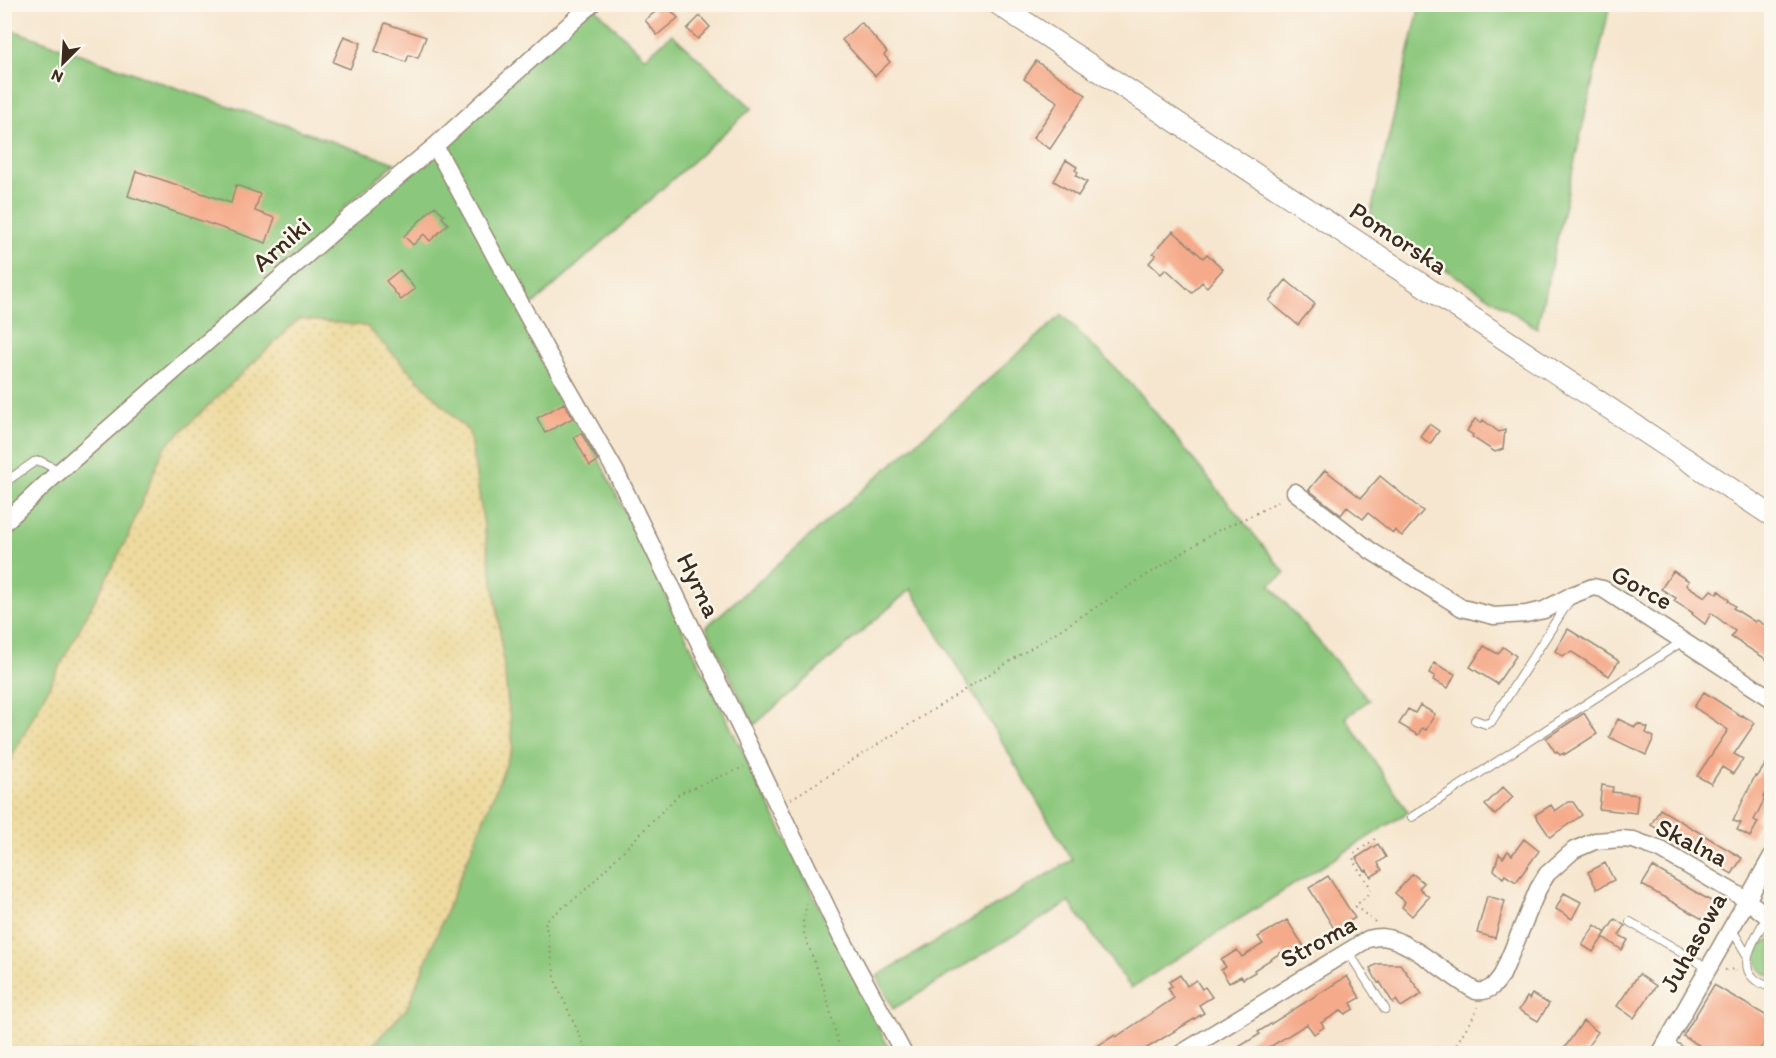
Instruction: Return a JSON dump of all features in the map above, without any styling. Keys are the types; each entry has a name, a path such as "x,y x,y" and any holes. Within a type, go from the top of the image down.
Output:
{"street":[{"name":"Arniki","path":"4,523 60,471 350,217 435,146 592,4"},
{"name":"Pomorska","path":"998,4 1772,516"},
{"name":"Hyrna","path":"435,146 546,350 616,472 842,939 904,1053"},
{"name":"Gorce","path":"1295,492 1371,551 1462,608 1494,616 1526,614 1544,609 1593,587 1604,589 1772,699"},
{"name":"Skalna","path":"1483,992 1497,983 1502,975 1547,874 1574,850 1595,841 1633,840 1661,850 1747,900 1769,919"},
{"name":"Juhasowa","path":"1667,1050 1708,968 1772,856"},
{"name":"Stroma","path":"1180,1053 1368,939 1383,937 1396,941 1422,955 1467,986 1483,992"}],"lane":[{"path":"4,483 40,460 60,471"},
{"path":"1474,720 1486,724 1491,722 1572,595"},
{"path":"1412,817 1683,640"},
{"path":"1769,919 1750,946 1747,964 1753,978 1761,984 1772,987"},
{"path":"1630,922 1708,968"},
{"path":"1731,928 1747,955"},
{"path":"1347,950 1385,1009"}],"path":[{"path":"778,807 1217,531 1295,492"},
{"path":"588,1053 556,983 545,921 582,893 680,793 757,762"},
{"path":"1374,920 1356,909 1355,906 1371,892 1371,888 1353,861 1354,853 1375,839"},
{"path":"811,876 803,922 804,933 826,995 841,1053"},
{"path":"1450,1053 1475,1014 1483,992"}],"green space":[{"path":"592,5 645,58 672,34 752,108 536,302 524,307 891,1053 5,1053 4,27 395,163 339,212 350,217"},
{"path":"1420,5 1610,5 1537,328 1369,220"},
{"path":"1062,315 1138,391 1285,573 1270,585 1369,700 1346,718 1408,812 1131,988 1069,902 893,1009 877,976 1072,860 911,589 754,725 706,627"},
{"path":"1772,939 1771,977 1760,969 1757,958 1760,947"}],"sand":[{"path":"299,319 366,326 469,432 498,614 513,747 407,1008 365,1053 5,1053 5,770 126,541 164,448"}],"building":[{"path":"649,4 665,4 678,18 657,35 645,20 655,12"},
{"path":"700,16 710,27 698,39 687,29"},
{"path":"861,22 887,52 884,55 890,62 875,76 842,40"},
{"path":"385,23 426,37 418,58 409,55 406,62 375,51"},
{"path":"344,36 361,43 350,69 333,62"},
{"path":"1036,61 1086,95 1050,149 1033,138 1058,102 1024,79"},
{"path":"1066,160 1077,167 1076,176 1087,182 1078,196 1054,181"},
{"path":"136,171 231,203 236,185 260,194 255,211 275,218 266,243 128,196"},
{"path":"435,206 444,215 442,217 448,224 430,241 424,234 413,245 404,236"},
{"path":"1173,231 1203,258 1207,254 1223,269 1207,287 1202,282 1192,293 1166,269 1161,274 1149,263 1156,255 1153,253"},
{"path":"400,270 415,289 401,300 386,281"},
{"path":"1286,280 1315,304 1298,325 1269,301"},
{"path":"564,403 573,418 545,433 537,418"},
{"path":"1475,419 1481,423 1483,420 1499,432 1505,430 1503,449 1495,452 1472,437 1473,435 1467,431"},
{"path":"1429,424 1439,431 1430,444 1420,436"},
{"path":"581,433 598,461 590,466 574,437"},
{"path":"1325,470 1361,498 1380,476 1423,511 1402,536 1395,530 1393,533 1368,513 1363,519 1347,507 1341,515 1309,490"},
{"path":"1673,571 1689,581 1686,585 1705,597 1711,590 1717,594 1719,591 1735,606 1733,608 1772,630 1772,663 1731,637 1735,631 1711,613 1705,624 1674,601 1676,598 1661,589"},
{"path":"1568,629 1619,661 1609,676 1572,652 1562,656 1555,651"},
{"path":"1484,646 1498,654 1503,647 1516,656 1497,684 1470,667"},
{"path":"1434,663 1455,674 1448,688 1433,680 1435,676 1429,673"},
{"path":"1704,692 1755,723 1734,754 1743,759 1733,774 1722,767 1711,784 1697,776 1728,730 1694,707"},
{"path":"1420,705 1435,714 1426,730 1422,728 1418,735 1399,724 1408,709 1415,713"},
{"path":"1584,713 1597,734 1564,755 1564,753 1560,755 1557,751 1555,752 1546,738"},
{"path":"1618,719 1635,727 1638,724 1648,728 1646,733 1654,737 1646,755 1609,737"},
{"path":"1772,755 1772,780 1754,820 1758,822 1750,837 1737,830 1741,823 1733,821 1755,776 1757,777"},
{"path":"1602,785 1613,787 1612,792 1638,795 1636,813 1599,809"},
{"path":"1503,787 1513,797 1495,815 1485,805"},
{"path":"1568,802 1573,802 1582,815 1550,837 1535,815 1551,805 1555,811"},
{"path":"1660,809 1742,858 1732,874 1651,825"},
{"path":"1524,839 1539,851 1516,882 1505,875 1503,878 1494,870 1499,854 1503,858 1508,851 1512,855"},
{"path":"1378,844 1386,857 1378,863 1382,870 1371,877 1356,858"},
{"path":"1605,863 1614,880 1597,889 1588,872"},
{"path":"1653,867 1716,904 1706,921 1642,885"},
{"path":"1413,874 1424,883 1419,888 1429,897 1412,916 1402,907 1405,902 1395,893"},
{"path":"1328,876 1355,918 1335,930 1309,888"},
{"path":"1564,893 1581,902 1572,919 1556,909"},
{"path":"1487,896 1505,901 1495,938 1477,933"},
{"path":"1615,919 1625,926 1619,935 1628,940 1622,950 1603,937"},
{"path":"1287,920 1305,948 1288,959 1282,952 1254,970 1255,972 1229,983 1221,970 1226,967 1221,960 1237,950 1242,957 1263,944 1258,937"},
{"path":"1595,925 1606,933 1593,952 1582,945"},
{"path":"1377,964 1400,964 1422,994 1401,1007 1396,1000 1393,1003 1370,968"},
{"path":"1639,974 1656,986 1634,1018 1617,1006"},
{"path":"1180,975 1187,986 1196,980 1212,997 1199,1005 1204,1013 1139,1053 1086,1053 1115,1035 1116,1037 1174,998 1168,988 1172,986 1169,982"},
{"path":"1347,976 1360,998 1351,1003 1354,1009 1345,1014 1342,1010 1321,1023 1324,1027 1314,1034 1307,1024 1260,1053 1229,1053 1260,1034 1258,1032"},
{"path":"1714,985 1772,1019 1772,1030 1758,1053 1712,1053 1683,1036"},
{"path":"1532,994 1549,1004 1538,1021 1519,1010 1527,997 1529,999"},
{"path":"1583,1021 1598,1032 1583,1053 1561,1053"}]}
